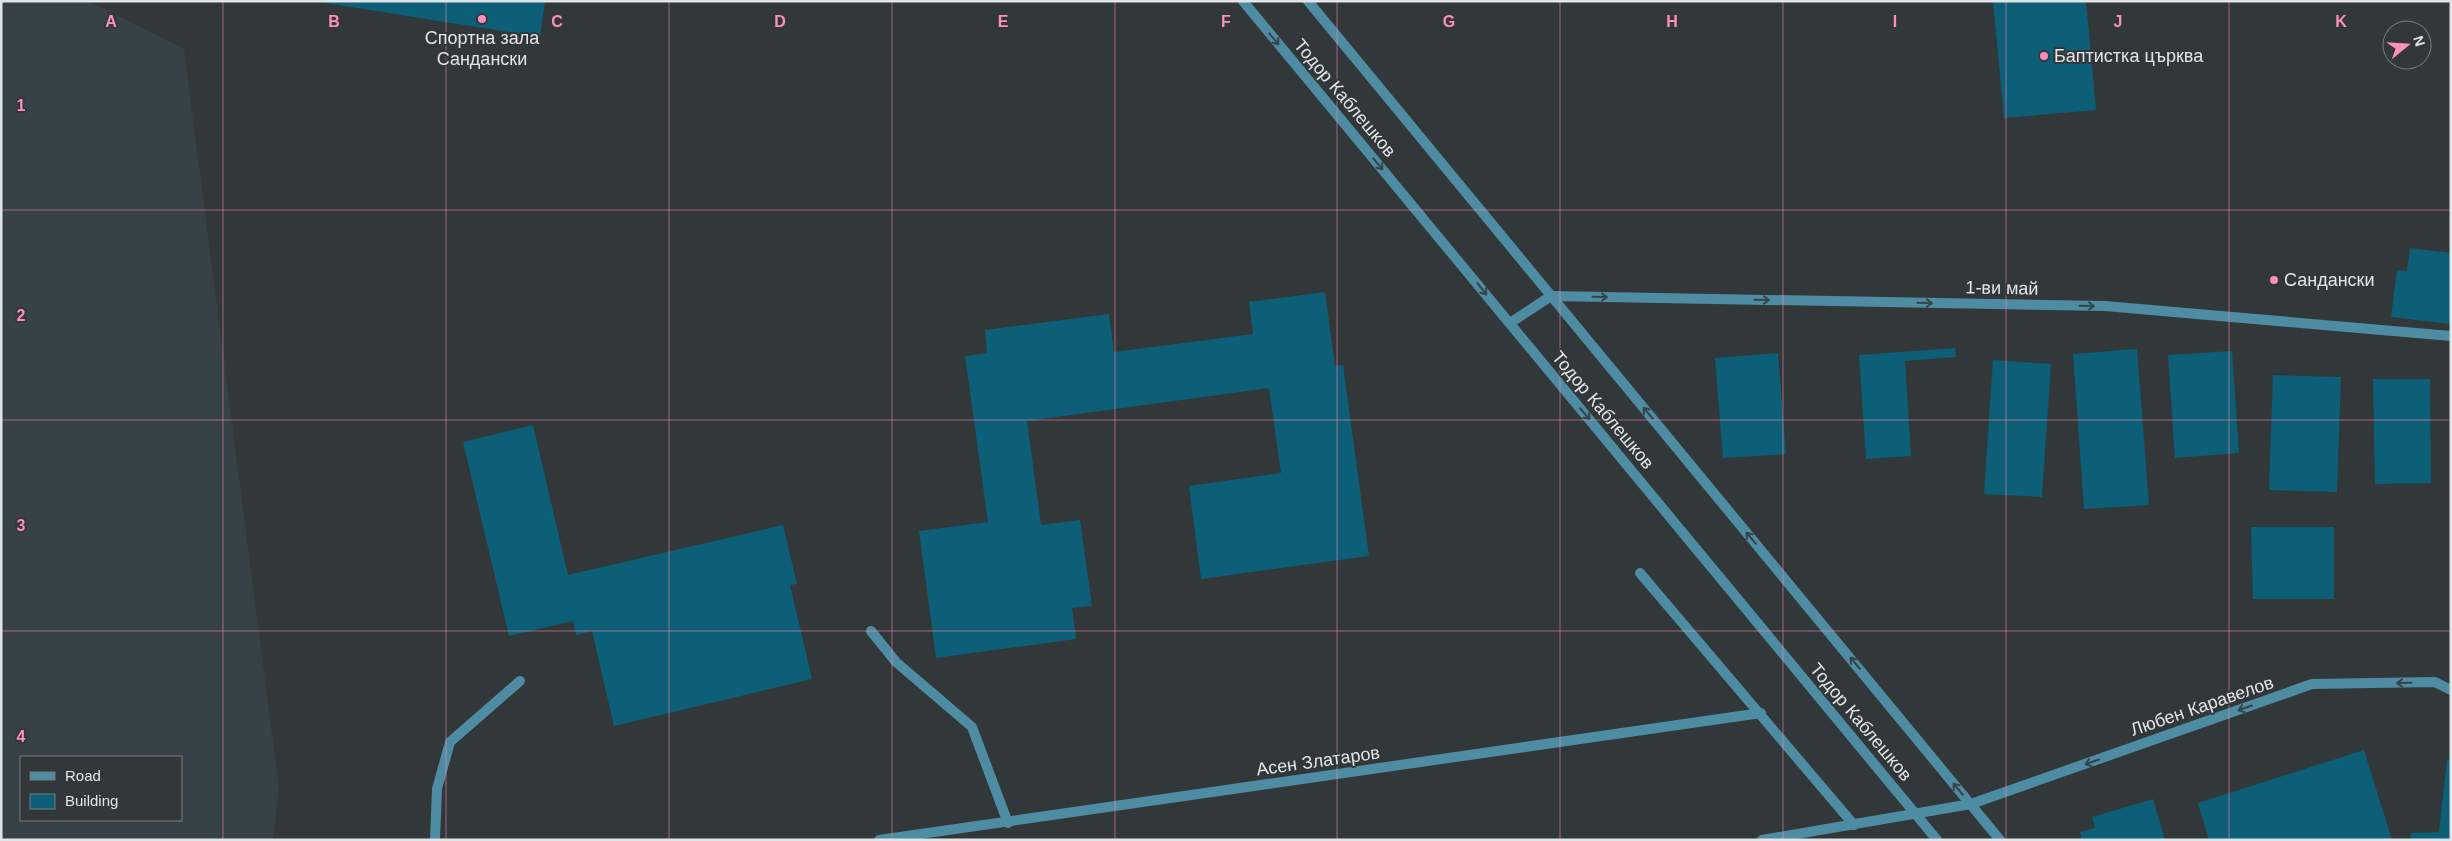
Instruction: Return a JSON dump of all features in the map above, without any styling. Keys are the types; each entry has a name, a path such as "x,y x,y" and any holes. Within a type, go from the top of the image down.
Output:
{"street":[{"name":"Тодор Каблешков","path":"1243,1 1938,840"},
{"name":"Тодор Каблешков","path":"1308,1 2000,840"},
{"path":"1510,324 1551,296"},
{"name":"1-ви май","path":"1551,296 2105,306 2451,336"},
{"path":"1640,573 1761,713 1854,825"},
{"path":"871,631 896,662 972,727 1008,823"},
{"path":"435,840 437,789 450,742 520,681"},
{"name":"Любен Каравелов","path":"1916,814 1971,804 2312,684 2435,682 2451,690"},
{"name":"Асен Златаров","path":"878,840 1008,823 1761,713"},
{"path":"1762,840 1916,814"}],"shaded area":[{"path":"1,1 88,1 184,49 279,788 273,840 1,840"}],"building":[{"name":"Спортна зала Сандански","path":"313,1 545,1 540,37"},
{"name":"Баптистка църква","path":"1993,1 2086,1 2096,110 2004,118"},
{"path":"2410,248 2451,253 2451,324 2391,317 2397,270 2407,271"},
{"path":"1325,292 1335,366 1343,365 1369,556 1201,579 1189,486 1281,473 1269,388 1027,421 1041,525 1080,520 1092,606 1072,608 1076,639 936,658 919,531 988,522 965,356 987,353 985,330 1109,314 1114,352 1253,334 1249,302"},
{"path":"1955,348 1956,357 1905,361 1911,456 1866,459 1859,355"},
{"path":"2137,349 2149,505 2084,509 2073,354"},
{"path":"2232,351 2239,453 2175,458 2168,355"},
{"path":"1778,353 1786,454 1723,458 1715,358"},
{"path":"1993,360 2051,364 2042,497 1984,494"},
{"path":"2273,375 2341,377 2337,492 2269,490"},
{"path":"2373,379 2430,379 2431,483 2375,484"},
{"path":"533,425 568,575 783,525 797,584 790,585 812,679 614,726 592,631 576,635 573,621 509,636 463,442"},
{"path":"2251,527 2334,527 2334,599 2253,599"},
{"path":"2364,750 2392,840 2209,840 2198,803"},
{"path":"2447,760 2451,760 2451,840 2410,840 2411,833 2439,832"},
{"path":"2153,799 2165,840 2082,840 2080,832 2095,828 2092,817"}],"place":[{"name":"Спортна зала Сандански","path":"482,19"},
{"name":"Баптистка църква","path":"2044,56"},
{"name":"Сандански","path":"2274,280"}]}
